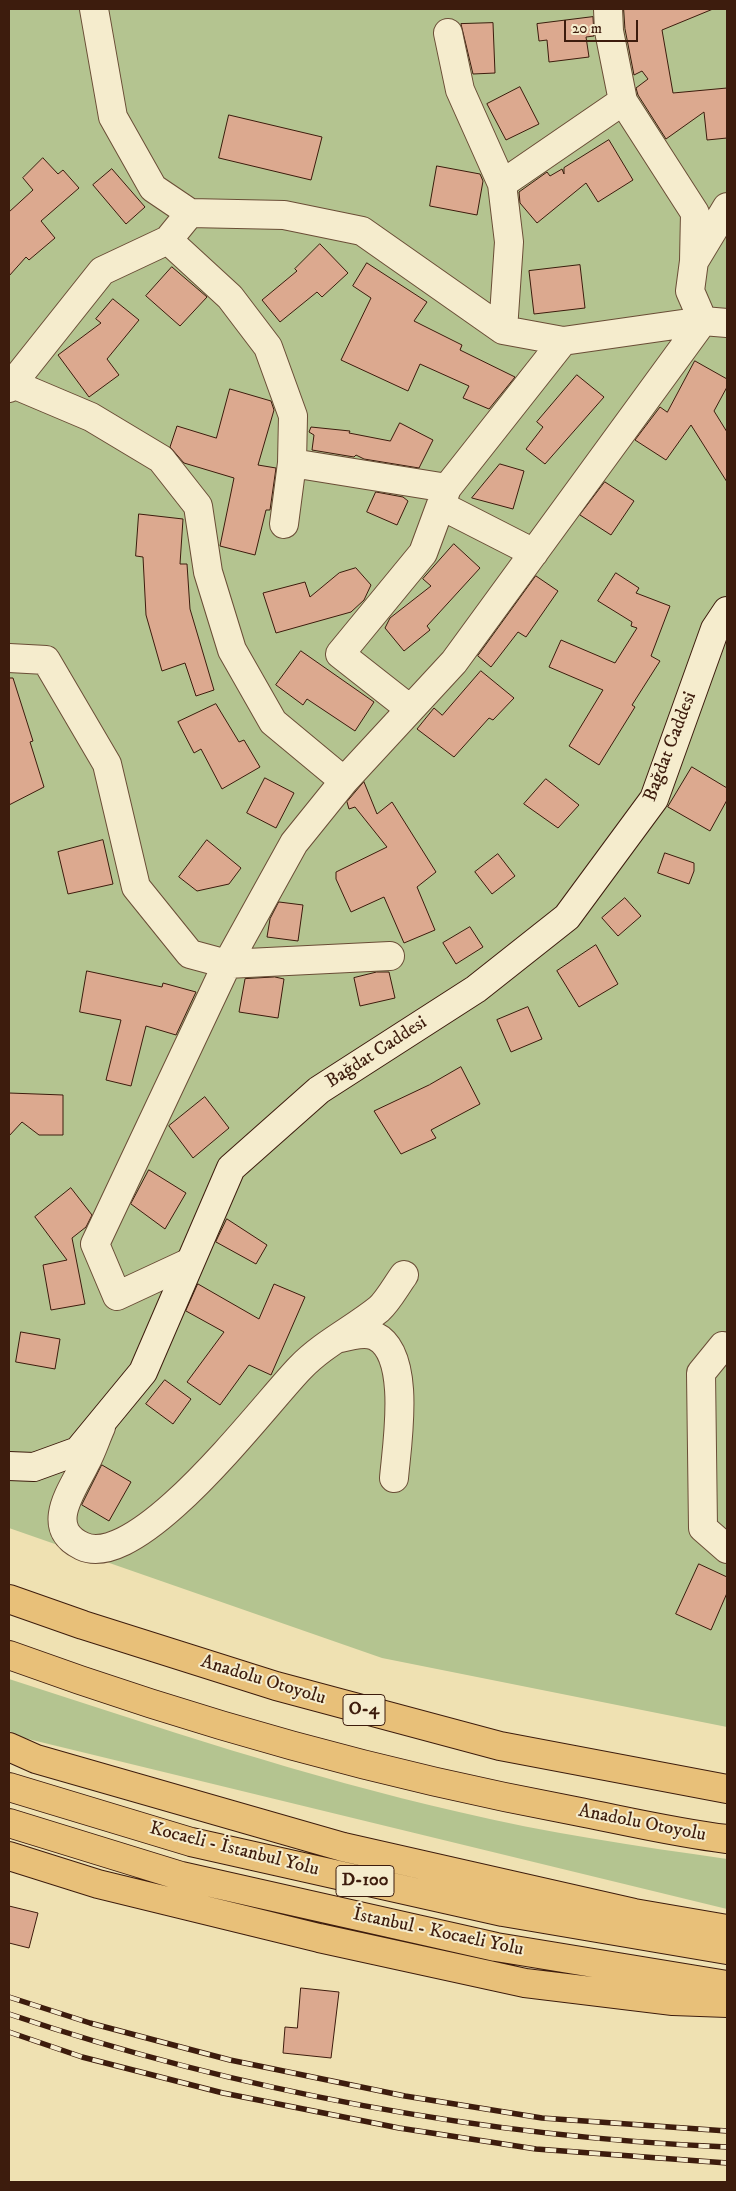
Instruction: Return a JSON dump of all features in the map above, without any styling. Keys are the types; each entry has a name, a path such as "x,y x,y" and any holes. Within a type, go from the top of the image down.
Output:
{"highway":[{"name":"Anadolu Otoyolu","path":"9,1598 82,1625 276,1686 500,1746 727,1789"},
{"name":"Anadolu Otoyolu","path":"9,1655 75,1679 286,1744 487,1795 727,1839"},
{"path":"9,1747 36,1759 343,1847 634,1913 727,1930"},
{"name":"Kocaeli - İstanbul Yolu","path":"9,1787 200,1844 503,1912 727,1950"},
{"name":"İstanbul - Kocaeli Yolu","path":"9,1823 181,1876 496,1947 727,1985"},
{"path":"9,1856 136,1894 318,1938 525,1983 673,2001 727,2003"}],"street":[{"path":"94,9 113,117 153,188 190,213 284,216 362,231 503,330 563,341 715,322"},
{"path":"608,9 609,32 623,100 696,213 694,261 690,291 715,322"},
{"path":"448,32 460,90 502,184 509,242 503,330"},
{"path":"502,184 623,100"},
{"path":"694,261 727,207"},
{"path":"190,213 168,240 102,271 11,386 91,417 161,459 198,506 208,572 232,650 273,722 344,781"},
{"path":"168,240 230,297 268,346 293,416 292,463 284,524"},
{"path":"188,1263 117,1296 95,1244 227,964 294,843 344,781 454,662 534,553 715,322"},
{"path":"410,709 340,654 423,554 445,497 563,341"},
{"path":"292,463 445,497 534,553"},
{"name":"Bağdat Caddesi","path":"9,1466 34,1467 78,1451 143,1372 188,1263 231,1168 320,1090 476,989 567,917 654,799 715,629 727,611"},
{"path":"9,658 46,660 107,764 136,887 190,954 227,964 390,956"},
{"path":"103,1421 86,1462 68,1493 62,1512 64,1528 72,1541 85,1548 101,1549 129,1540 174,1507 301,1366 333,1339 380,1308 404,1276"},
{"path":"333,1339 360,1334 374,1335 389,1346 398,1372 398,1424 394,1478"},
{"path":"726,1345 701,1373 703,1528 727,1549"}],"green space":[{"path":"9,9 727,9 727,1727 382,1658 9,1528"},
{"path":"9,1679 288,1767 402,1798 492,1820 559,1833 727,1859 727,1909 24,1738 9,1731"}],"building":[{"path":"624,9 713,9 662,30 673,93 727,88 727,138 707,140 704,112 666,139 638,95 636,88 648,79 642,71 634,75 625,29"},
{"path":"593,17 594,36 586,37 589,57 549,62 547,40 539,41 537,24"},
{"path":"493,23 495,73 473,74 461,24"},
{"path":"520,87 539,124 506,140 487,104"},
{"path":"229,115 322,137 311,180 219,158"},
{"path":"609,140 633,180 598,202 586,183 537,223 520,203 519,192 547,172 550,176 562,169 564,174 564,168"},
{"path":"43,158 58,174 63,170 79,188 41,221 55,238 29,260 26,257 9,276 9,212 33,190 23,178"},
{"path":"437,166 480,174 483,181 477,215 430,206"},
{"path":"112,169 145,207 126,224 93,185"},
{"path":"320,244 348,273 322,297 317,292 280,322 262,300 297,271 295,269"},
{"path":"367,263 427,302 414,321 462,345 460,350 515,377 489,409 463,398 469,386 420,364 408,391 341,360 371,298 353,286"},
{"path":"580,265 585,308 534,314 529,271"},
{"path":"172,267 207,297 180,326 146,296"},
{"path":"113,299 139,320 107,359 119,375 89,397 58,355 101,323 96,319"},
{"path":"695,361 727,379 727,387 714,411 727,432 727,482 691,425 666,460 635,440 660,407 667,412"},
{"path":"577,375 604,397 545,464 526,449 543,427 537,422"},
{"path":"230,389 271,401 274,410 258,465 276,468 270,510 266,510 255,555 220,546 234,478 184,463 170,447 177,426 216,438"},
{"path":"400,423 433,440 419,468 364,459 356,455 354,457 312,450 314,435 309,432 311,427 350,431 349,433 390,441"},
{"path":"500,464 524,471 513,509 472,498"},
{"path":"605,482 634,501 611,535 580,515"},
{"path":"376,492 403,497 408,501 397,525 367,512"},
{"path":"139,514 183,519 180,564 187,564 190,609 214,690 196,696 185,663 162,671 146,615 143,557 136,556"},
{"path":"454,544 480,568 427,626 430,630 404,651 385,628 390,618 431,586 423,579"},
{"path":"356,568 371,585 364,600 351,612 276,633 263,593 305,582 310,597 339,573"},
{"path":"616,573 639,588 636,593 670,606 651,656 660,661 632,705 635,707 599,765 569,746 603,690 549,667 561,640 615,663 637,628 631,626 632,622 598,601"},
{"path":"536,576 558,591 526,637 518,632 491,667 478,656"},
{"path":"301,651 374,702 355,731 307,699 303,705 276,685"},
{"path":"481,671 514,698 493,720 489,718 454,757 417,729 434,708 442,715"},
{"path":"9,678 13,678 33,741 30,742 44,787 9,805"},
{"path":"216,704 239,742 244,740 260,767 222,789 201,749 194,753 178,722"},
{"path":"692,767 727,788 727,800 710,831 668,807"},
{"path":"265,778 294,793 276,828 247,813"},
{"path":"546,779 579,805 558,828 524,804"},
{"path":"364,782 377,814 392,802 436,872 417,887 435,930 404,943 384,897 351,912 336,879 336,872 387,847 355,807 349,809 347,802"},
{"path":"103,840 113,884 68,894 58,852"},
{"path":"207,840 241,868 229,884 197,891 179,877"},
{"path":"665,853 694,863 694,871 689,884 658,873"},
{"path":"498,854 515,876 492,894 475,872"},
{"path":"625,898 641,916 618,936 602,918"},
{"path":"279,902 303,905 298,941 267,937 270,919"},
{"path":"470,927 483,947 456,964 443,943"},
{"path":"596,945 618,984 579,1007 557,971"},
{"path":"87,971 162,987 163,983 196,992 176,1035 146,1026 131,1086 106,1080 121,1020 80,1012"},
{"path":"377,972 389,972 395,998 360,1006 354,978"},
{"path":"275,977 284,979 278,1018 239,1012 245,979"},
{"path":"528,1007 542,1039 511,1052 497,1020"},
{"path":"461,1067 480,1104 431,1130 436,1138 401,1154 374,1111 429,1085"},
{"path":"9,1093 63,1095 63,1135 39,1135 22,1122 9,1136"},
{"path":"205,1097 229,1128 193,1158 169,1126"},
{"path":"149,1170 186,1193 165,1229 131,1204"},
{"path":"71,1188 92,1215 86,1227 72,1238 85,1304 51,1310 43,1265 67,1260 35,1217"},
{"path":"227,1219 267,1245 256,1264 216,1242"},
{"path":"198,1284 259,1319 274,1284 305,1297 271,1375 249,1365 220,1405 187,1382 224,1332 186,1311"},
{"path":"21,1332 60,1339 55,1369 16,1362"},
{"path":"165,1380 191,1399 173,1424 146,1404"},
{"path":"102,1465 131,1482 109,1521 82,1505"},
{"path":"699,1564 727,1577 727,1593 711,1630 676,1614"},
{"path":"9,1906 38,1913 29,1948 9,1943"},
{"path":"301,1988 339,1992 331,2058 283,2053 285,2027 297,2028"}],"railway":[{"path":"9,1997 90,2023 230,2060 405,2096 542,2118 727,2131"},
{"path":"9,2014 184,2066 364,2106 454,2121 546,2133 637,2142 727,2147"},
{"path":"9,2032 82,2057 223,2093 399,2128 536,2149 727,2163"}]}
